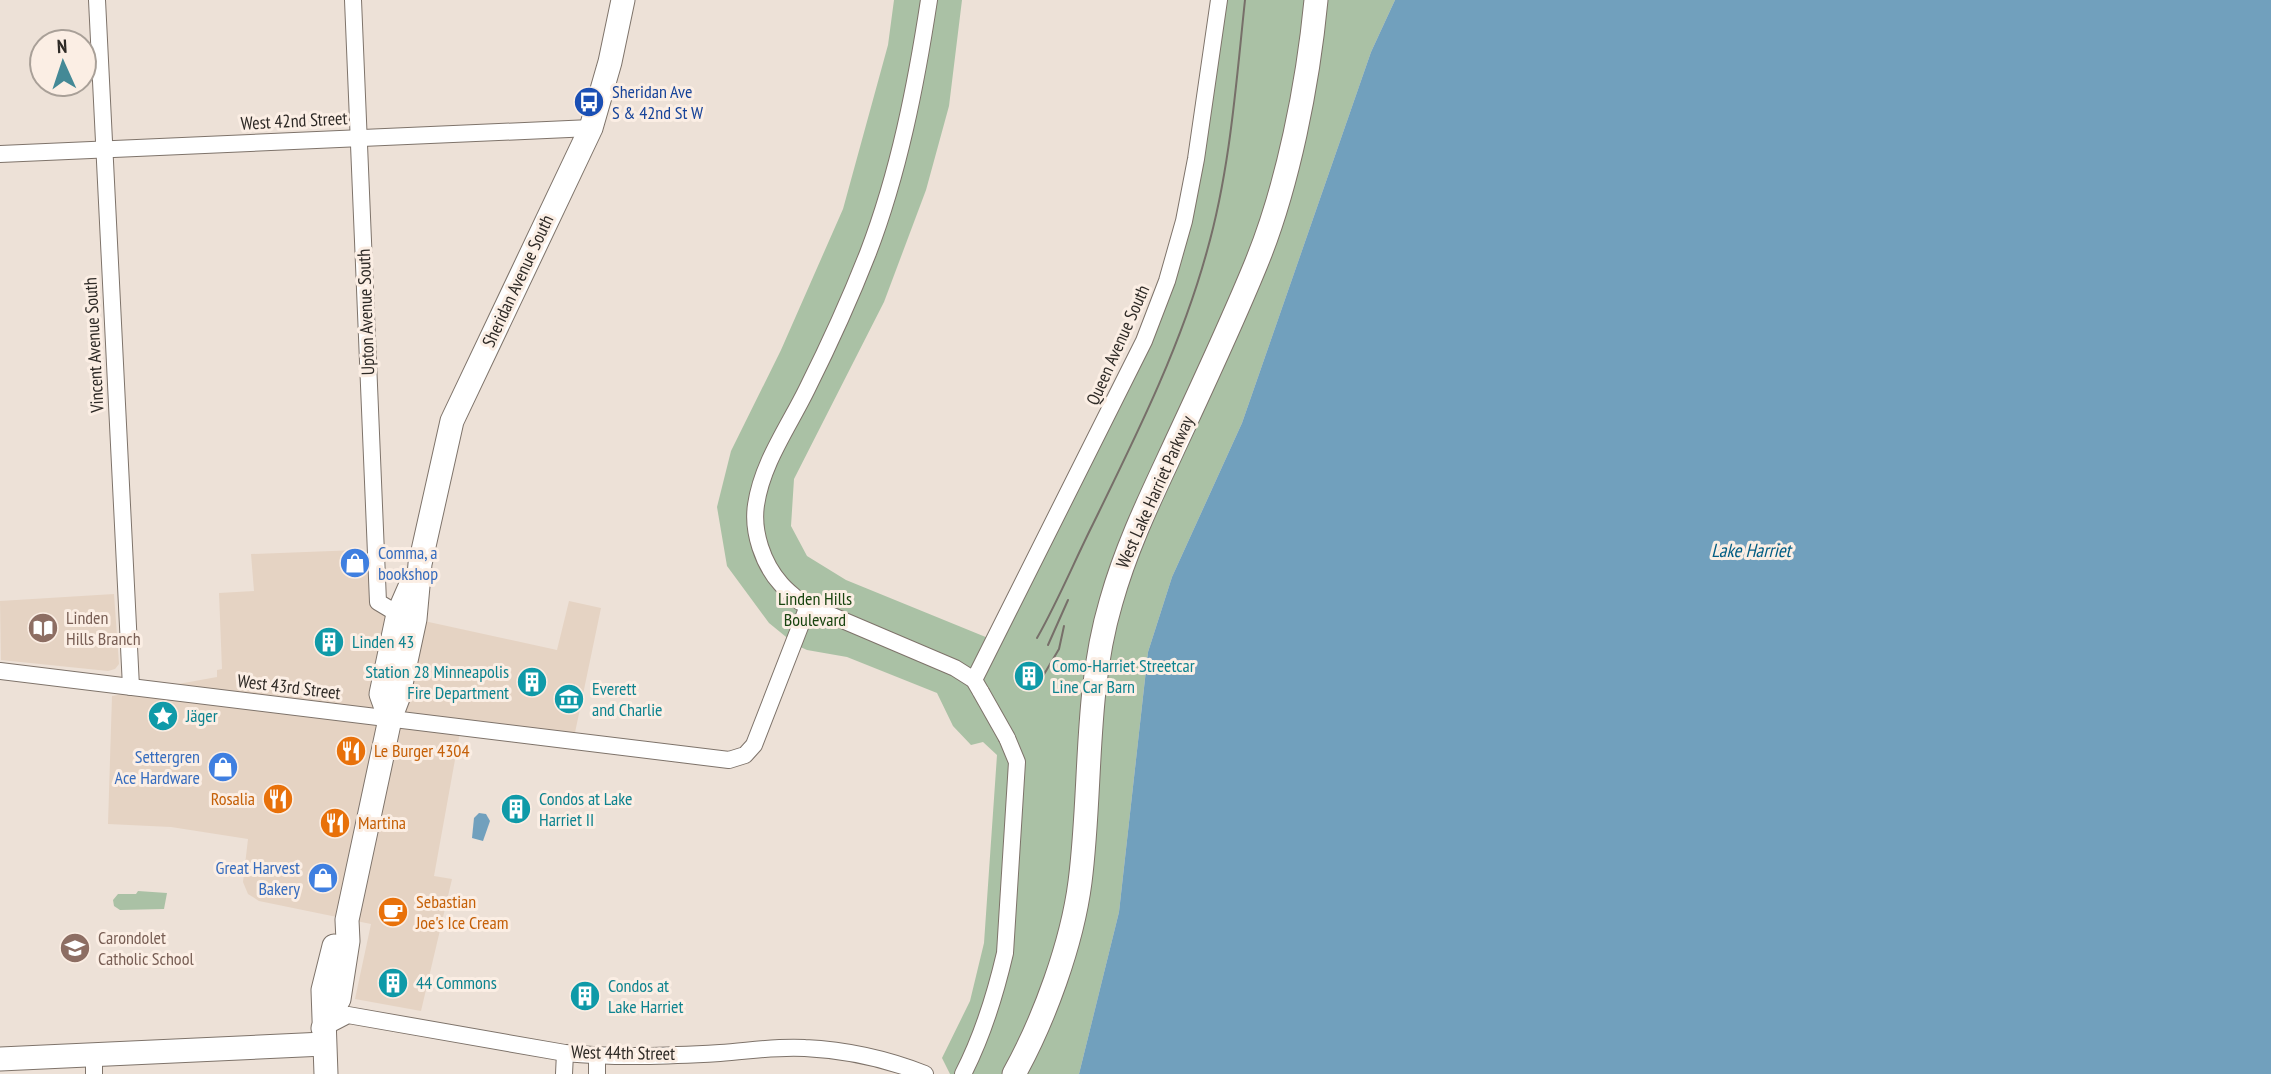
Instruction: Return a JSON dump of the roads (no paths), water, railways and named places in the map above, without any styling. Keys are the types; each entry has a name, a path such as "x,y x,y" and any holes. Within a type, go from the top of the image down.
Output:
{"street":[{"name":"Vincent Avenue South","path":"97,0 131,687"},
{"name":"Upton Avenue South","path":"353,0 377,601 398,614"},
{"name":"Sheridan Avenue South","path":"390,719 398,698 415,618 420,564 452,421 591,128 610,62 623,0"},
{"path":"929,0 922,45 891,183 868,253 807,389 772,456 761,481 755,508 757,535 765,561 780,583 808,606 956,668 977,686 1007,737 1017,762 1005,953 980,1041 963,1074"},
{"name":"Queen Avenue South","path":"977,686 1138,352 1167,281 1184,221 1196,159 1219,0"},
{"name":"West Lake Harriet Parkway","path":"1014,1074 1027,1050 1068,939 1079,884 1097,658 1110,605 1126,553 1257,262 1280,194 1290,152 1311,44 1316,0"},
{"name":"West 42nd Street","path":"0,154 591,128"},
{"name":"Sheridan Avenue South","path":"390,719 381,694 398,614 420,564"},
{"name":"West 43rd Street","path":"0,671 729,760 745,755 754,745 808,606"},
{"path":"326,1074 324,1036 339,999 348,941 347,920 390,719"},
{"name":"West 44th Street","path":"0,1059 94,1064 324,1036 348,1015 565,1053 664,1056 763,1048 806,1048 857,1054 925,1074"},
{"path":"564,1074 565,1053"},
{"path":"597,1056 597,1074"}],"water":[{"name":"Lake Harriet","path":"1395,0 2271,0 2271,1074 1079,1074 1119,912 1148,652 1172,577 1242,423 1371,52"},
{"path":"479,813 486,814 490,821 483,841 472,838 474,818"}],"tram line":[{"path":"1037,638 1141,424 1171,356 1196,286 1215,220 1227,158 1245,0"},
{"path":"1048,645 1068,600"},
{"path":"1043,676 1059,649 1064,626"}],"place":[{"name":"Sheridan Ave S & 42nd St W","path":"589,102"},
{"name":"Comma, a bookshop","path":"355,563"},
{"name":"Linden Hills Branch","path":"43,628"},
{"name":"Linden 43","path":"329,642"},
{"name":"Como-Harriet Streetcar Line Car Barn","path":"1029,676"},
{"name":"Station 28 Minneapolis Fire Department","path":"532,682"},
{"name":"Everett and Charlie","path":"569,699"},
{"name":"Jäger","path":"163,716"},
{"name":"Le Burger 4304","path":"351,751"},
{"name":"Settergren Ace Hardware","path":"223,767"},
{"name":"Rosalia","path":"278,799"},
{"name":"Condos at Lake Harriet II","path":"516,809"},
{"name":"Martina","path":"335,823"},
{"name":"Great Harvest Bakery","path":"323,878"},
{"name":"Sebastian Joe's Ice Cream","path":"393,912"},
{"name":"Carondolet Catholic School","path":"75,948"},
{"name":"44 Commons","path":"393,983"},
{"name":"Condos at Lake Harriet","path":"585,996"}],"park label":[{"name":"Linden Hills Boulevard","path":"815,609"}]}
